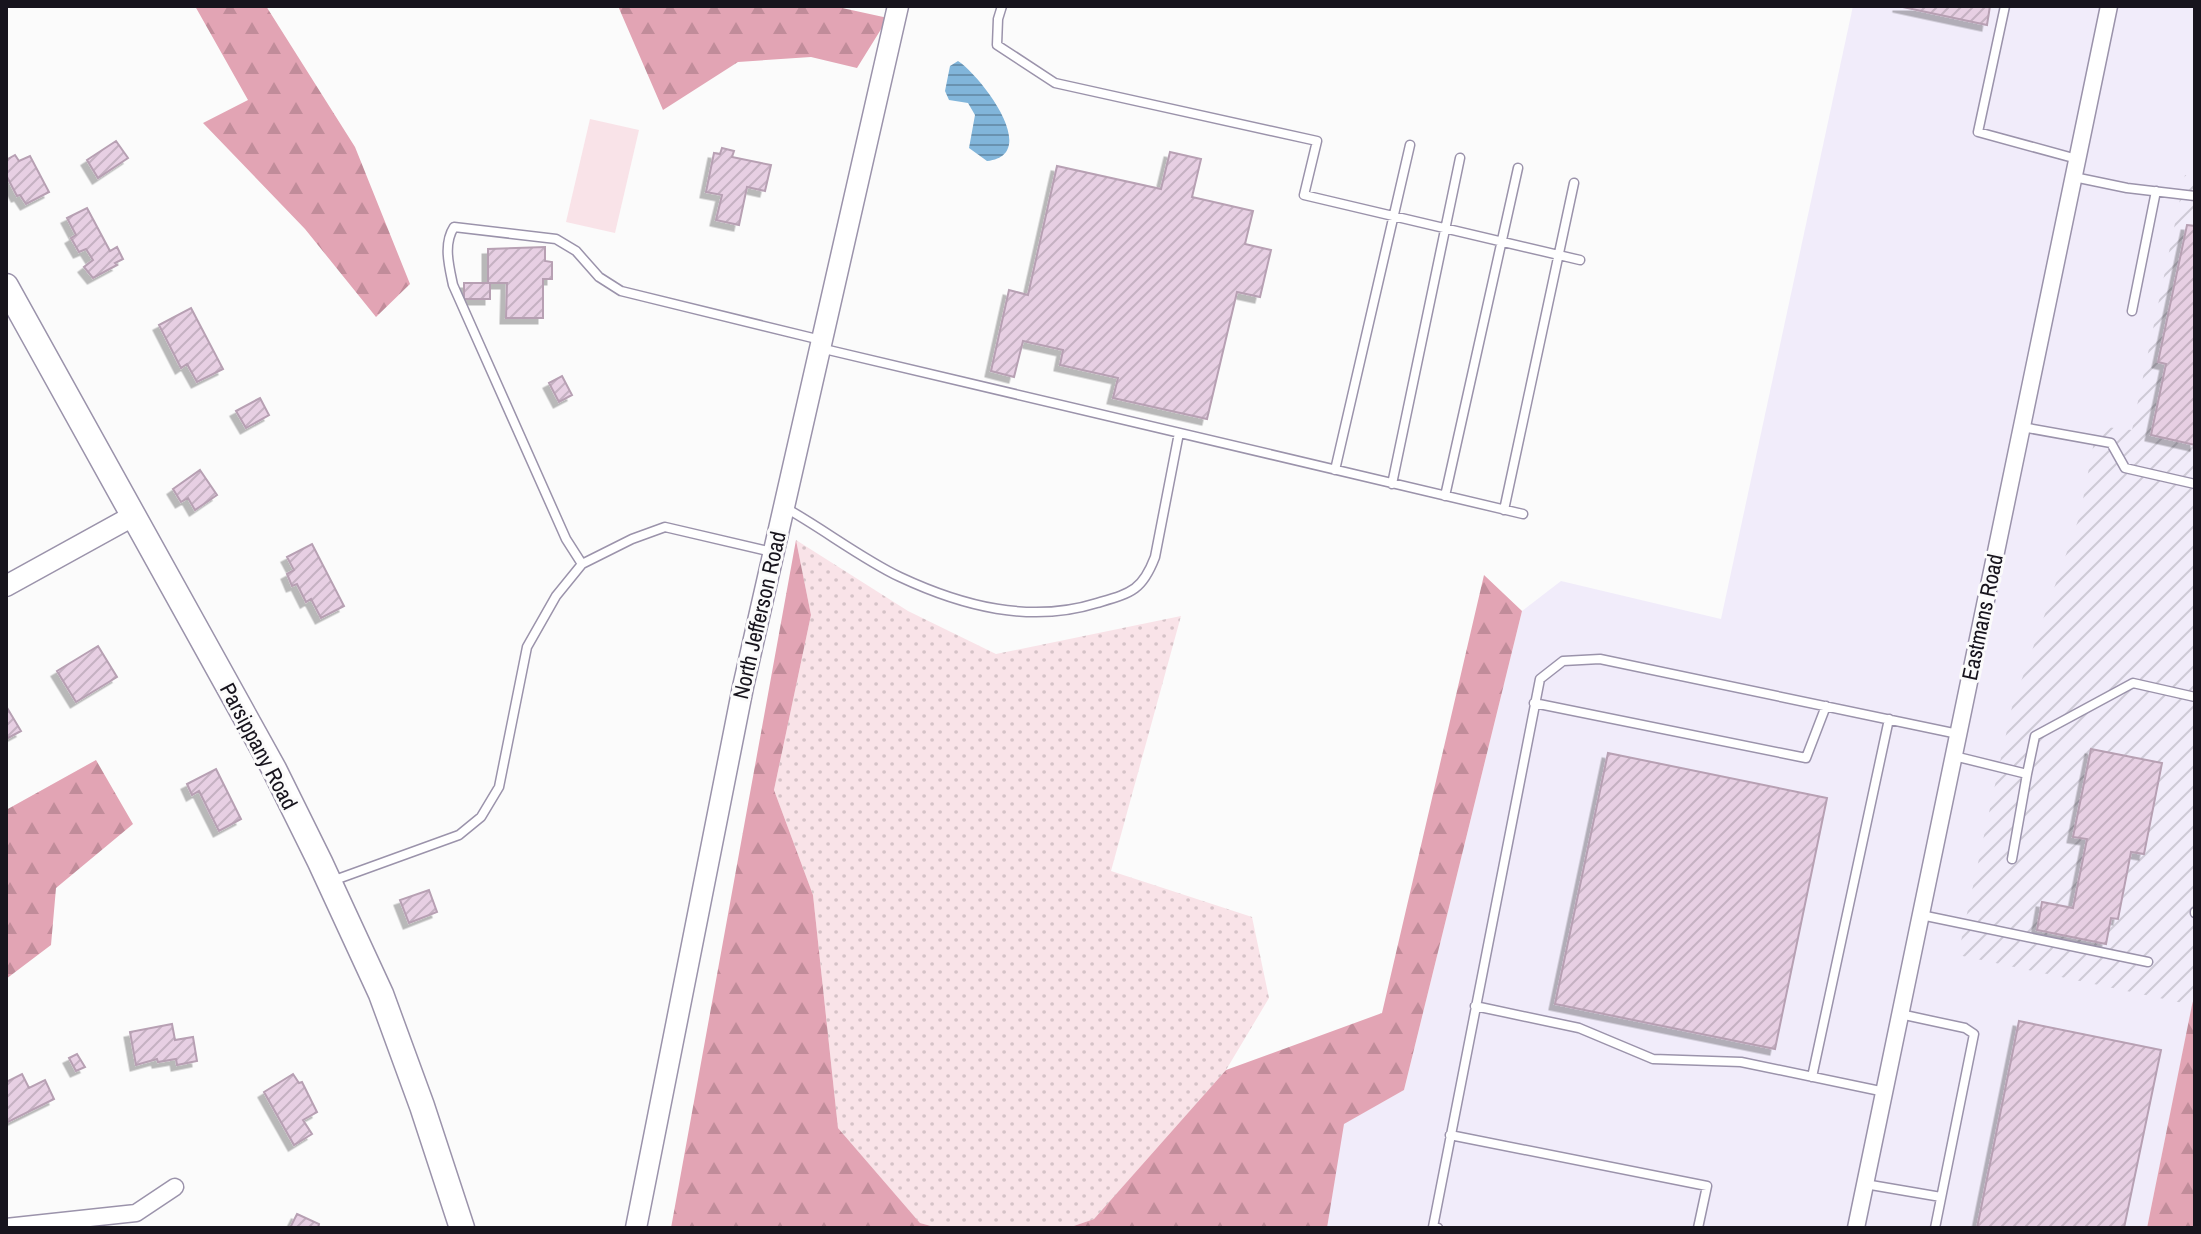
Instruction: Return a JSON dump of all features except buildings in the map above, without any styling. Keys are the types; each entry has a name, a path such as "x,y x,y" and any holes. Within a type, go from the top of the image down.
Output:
{"main road":[{"name":"Parsippany Road","path":"6,286 274,769 329,882 381,994 462,1228"}],"street":[{"name":"North Jefferson Road","path":"636,1228 730,749 898,6"},
{"name":"Eastmans Road","path":"1856,1228 2109,6"},
{"path":"6,586 133,516"},
{"path":"6,1227 136,1213 175,1187"}],"lane":[{"path":"1002,6 997,45 1055,83 1317,141 1304,195 1580,260"},
{"path":"2005,6 1978,132 2077,159"},
{"path":"1335,470 1391,215 1410,145"},
{"path":"1392,484 1460,158"},
{"path":"1445,496 1518,168"},
{"path":"2073,177 2195,196"},
{"path":"1504,510 1574,183"},
{"path":"2132,311 2156,191"},
{"path":"582,564 566,539 453,285 447,260 449,234 454,227 556,239 576,251 599,277 621,291 1179,433 1523,514"},
{"path":"2022,427 2111,443 2125,468 2195,484"},
{"path":"784,506 899,576 944,595 1009,612 1067,611 1139,588 1148,574 1155,557 1179,433"},
{"path":"329,882 448,840 481,817 499,787 527,647 556,596 582,564 632,539 665,527 773,552"},
{"path":"1438,1228 1433,1227 1450,1135 1540,679 1563,661 1600,659 1958,734"},
{"path":"2012,859 2035,736 2133,683 2195,697"},
{"path":"1534,703 1806,758 1826,706"},
{"path":"1812,1077 1889,719"},
{"path":"1954,756 2027,774"},
{"path":"1921,915 2148,962"},
{"path":"1475,1006 1579,1028 1653,1059 1741,1062 1885,1092"},
{"path":"1900,1014 1965,1028 1974,1034 1935,1228"},
{"path":"1450,1135 1707,1186 1698,1228"},
{"path":"1865,1184 1941,1197"}],"shaded area":[{"path":"1853,6 2195,6 2195,993 2147,1228 1327,1228 1343,1124 1404,1090 1522,611 1561,581 1721,619"},
{"path":"590,119 639,130 615,233 566,222"},
{"path":"2185,175 2195,177 2195,993 2192,1005 1958,955 2012,707 2080,515 2097,426 2132,430"},
{"path":"796,540 908,611 996,654 1181,616 1111,871 1252,917 1269,998 1226,1070 1094,1219 1068,1228 938,1228 920,1223 838,1128 813,895 774,790 811,615"}],"green space":[{"path":"195,6 266,6 355,147 410,284 376,317 305,229 203,123 248,100"},
{"path":"618,6 833,6 888,18 857,68 811,57 738,62 663,110"},
{"path":"796,540 811,615 774,790 813,895 838,1128 920,1223 938,1228 671,1228"},
{"path":"1484,575 1522,611 1404,1090 1344,1124 1327,1228 1068,1228 1094,1219 1226,1070 1382,1013"},
{"path":"96,760 133,824 56,888 51,945 6,979 6,810"},
{"path":"2195,993 2195,1228 2147,1228 2192,1005"}],"water":[{"path":"958,61 980,82 1002,114 1009,145 1002,156 987,161 969,148 975,115 968,103 949,100 945,91 950,66"}]}
